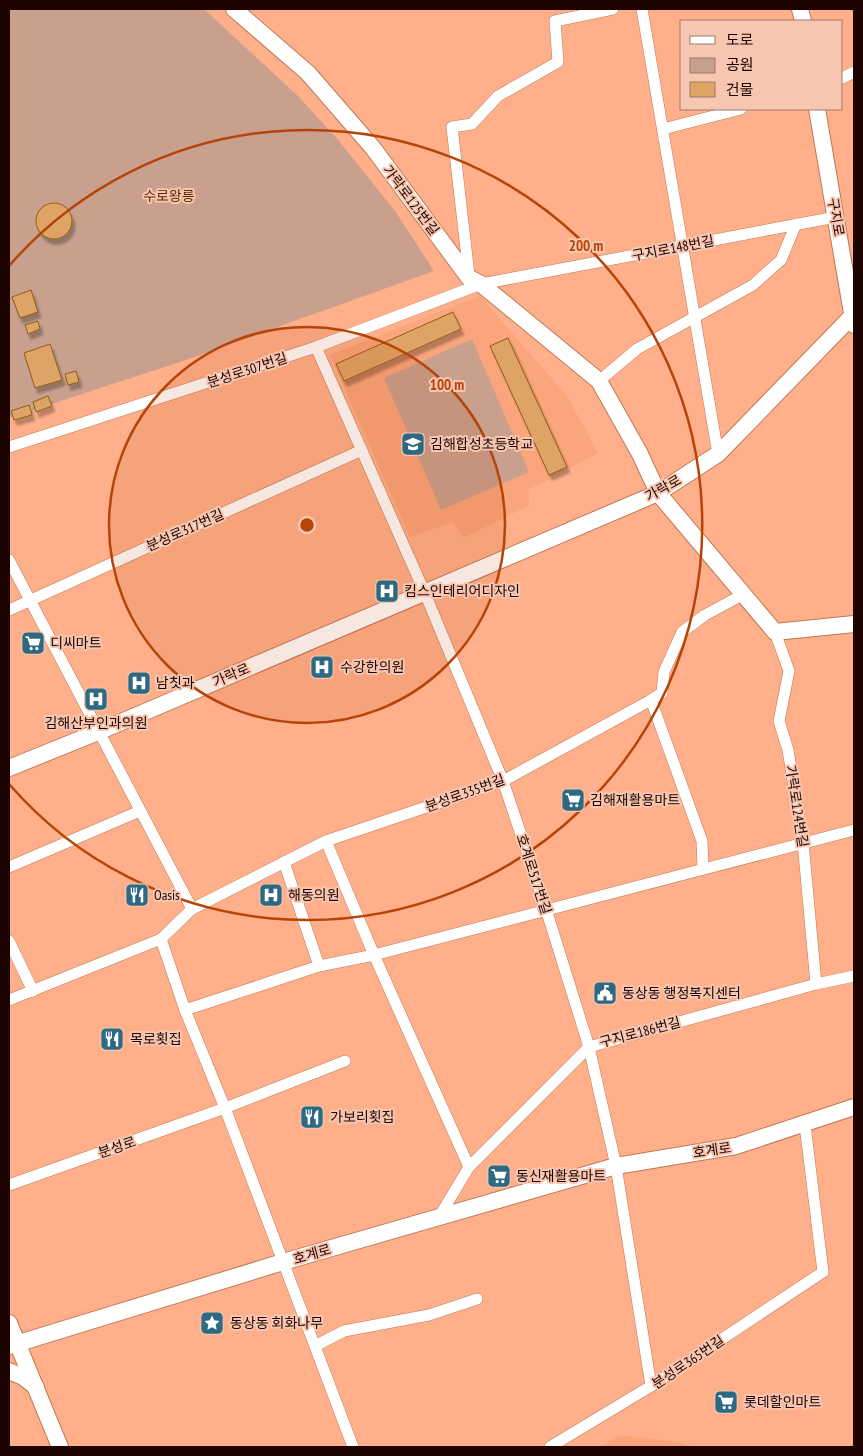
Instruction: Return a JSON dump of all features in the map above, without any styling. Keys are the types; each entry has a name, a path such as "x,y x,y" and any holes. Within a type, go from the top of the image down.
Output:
{"street":[{"name":"가락로125번길","path":"234,9 308,73 373,148 475,281 599,381 640,454 658,493"},
{"path":"475,281 452,127 472,124 498,96 558,62 553,9"},
{"path":"555,21 614,9"},
{"path":"642,9 718,454"},
{"path":"663,129 737,110"},
{"name":"구지로","path":"817,110 854,318"},
{"name":"구지로148번길","path":"475,281 683,246 836,217"},
{"path":"599,381 637,349 695,319 753,285 781,260 796,224"},
{"name":"분성로307번길","path":"9,447 316,348 475,281"},
{"name":"가락로","path":"9,768 98,732 424,591 658,493 718,454 854,318"},
{"path":"316,348 424,591"},
{"name":"분성로317번길","path":"9,610 362,450"},
{"name":"가락로124번길","path":"658,493 775,632 789,671 779,721 788,750 803,842 816,984"},
{"path":"9,560 192,909"},
{"name":"호계로517번길","path":"424,591 503,781 546,909 589,1047 616,1166"},
{"name":"분성로335번길","path":"9,1000 161,939 192,909 326,841 503,781 651,700 662,693 664,672 682,632 705,615 744,594"},
{"path":"775,632 854,624"},
{"path":"651,700 702,841 703,869"},
{"path":"9,867 140,811"},
{"path":"185,1010 319,966 374,955 854,830"},
{"path":"326,841 374,955 470,1167"},
{"path":"284,862 319,966"},
{"path":"161,939 185,1010 225,1108 353,1447"},
{"path":"9,942 32,991"},
{"name":"구지로186번길","path":"439,1218 470,1167 589,1047 816,984 854,976"},
{"name":"분성로","path":"9,1185 225,1108 346,1061"},
{"name":"호계로","path":"13,1345 282,1262 616,1166 736,1146 805,1125 854,1107"},
{"name":"분성로365번길","path":"550,1447 651,1386 823,1272 805,1125"},
{"path":"616,1166 651,1386"},
{"path":"315,1346 344,1331 429,1315 478,1299"},
{"path":"9,1323 13,1345 36,1387 60,1447"},
{"path":"9,1371 23,1376 36,1387"}],"shaded area":[{"name":"김해합성초등학교","path":"480,296 567,396 598,453 528,490 530,505 463,538 453,522 410,537 330,355"},
{"path":"620,1435 684,1443 692,1447 600,1447"}],"green space":[{"name":"수로왕릉","path":"9,9 204,9 299,97 339,141 395,211 434,271 186,360 9,418"},
{"path":"472,339 529,472 441,510 384,378"}],"building":[{"path":"54,203 61,204 67,208 71,214 71,228 67,234 61,238 54,239 47,238 41,234 37,228 36,221 37,214 41,208 47,204"},
{"path":"31,290 38,312 20,318 12,297"},
{"path":"453,312 461,329 344,381 336,364"},
{"path":"38,321 40,329 28,334 25,325"},
{"path":"508,338 567,467 549,475 490,346"},
{"path":"50,344 62,380 35,388 24,353"},
{"path":"76,371 79,382 68,385 65,374"},
{"path":"48,396 52,406 36,412 33,402"},
{"path":"29,405 32,415 14,420 11,411"}],"place":[{"name":"김해합성초등학교","path":"413,444"},
{"name":"킴스인테리어디자인","path":"387,591"},
{"name":"디씨마트","path":"33,643"},
{"name":"수강한의원","path":"322,667"},
{"name":"남칫과","path":"139,683"},
{"name":"김해산부인과의원","path":"96,699"},
{"name":"김해재활용마트","path":"573,800"},
{"name":"Oasis","path":"137,895"},
{"name":"해동의원","path":"271,895"},
{"name":"동상동 행정복지센터","path":"605,993"},
{"name":"목로횟집","path":"112,1039"},
{"name":"가보리횟집","path":"312,1117"},
{"name":"동신재활용마트","path":"499,1176"},
{"name":"동상동 회화나무","path":"212,1323"},
{"name":"롯데할인마트","path":"726,1402"}]}
